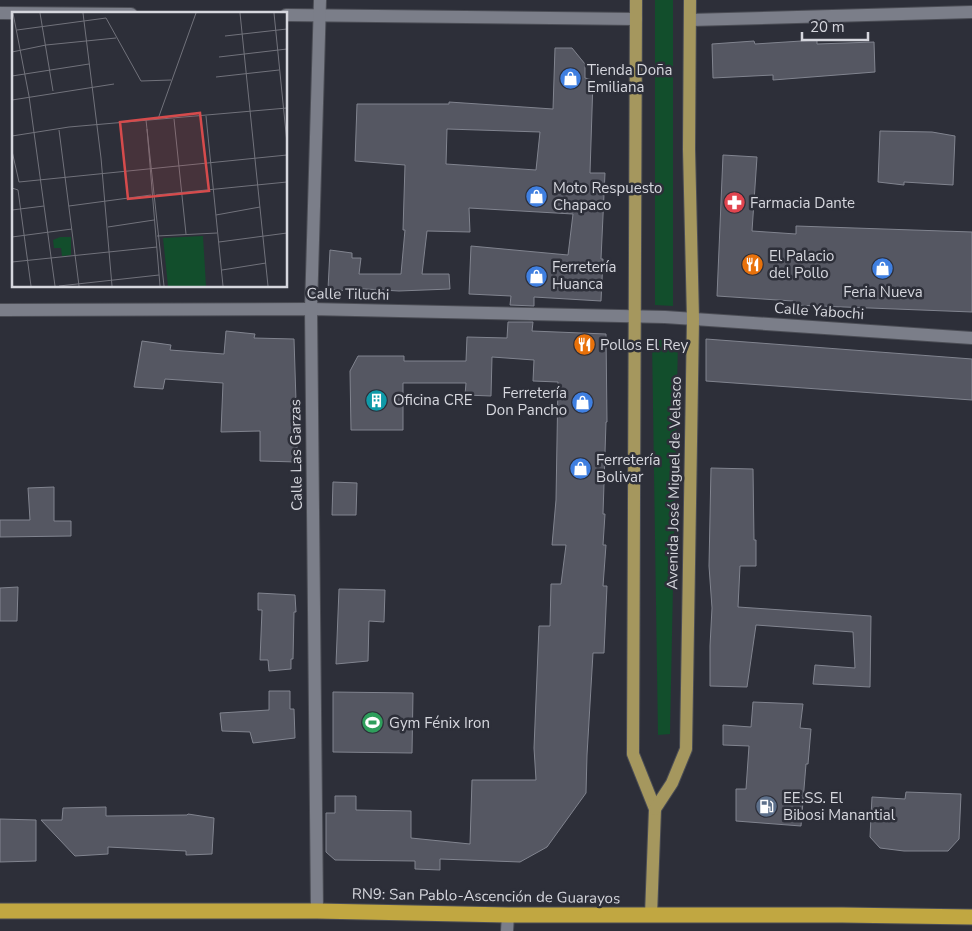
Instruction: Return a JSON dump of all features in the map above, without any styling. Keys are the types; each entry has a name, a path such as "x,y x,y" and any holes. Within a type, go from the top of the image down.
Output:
{"highway":[{"name":"RN9: San Pablo-Ascención de Guarayos","path":"0,911 317,911 508,915 972,917"}],"main road":[{"name":"Avenida José Miguel de Velasco","path":"636,0 633,754 656,809 651,916"},
{"name":"Avenida José Miguel de Velasco","path":"656,809 672,783 686,749 693,319 689,149 690,0"}],"street":[{"name":"Calle Las Garzas","path":"317,911 311,309 320,0"},
{"path":"690,20 972,12"},
{"path":"288,15 636,19"},
{"name":"Calle Tiluchi","path":"0,310 311,309 665,317"},
{"name":"Calle Yabochi","path":"665,317 972,338"},
{"path":"507,931 508,915"}],"green space":[{"path":"655,0 673,0 673,306 655,305"},
{"path":"652,340 678,340 670,734 658,735"}],"building":[{"path":"817,40 817,44 874,42 875,72 773,80 773,75 713,78 712,44 754,41 755,44"},
{"path":"555,48 572,48 585,64 585,78 593,80 590,173 605,173 601,301 534,297 534,306 510,305 511,296 469,294 471,246 568,255 573,214 469,208 470,232 427,231 422,274 449,274 450,289 399,291 348,288 348,291 328,289 330,250 352,253 352,258 361,258 359,274 401,274 405,230 403,230 405,165 355,161 357,104 449,104 449,102 553,109","holes":["447,129 540,132 536,170 446,164"]},
{"path":"880,131 932,132 955,136 953,185 904,182 904,185 878,182"},
{"name":"Feria Nueva","path":"723,155 757,157 752,231 796,234 796,226 972,232 972,312 793,305 793,301 717,296"},
{"path":"508,322 533,322 532,331 606,334 607,422 603,545 606,545 603,586 607,586 604,653 593,653 586,793 547,847 520,862 440,859 440,870 415,869 415,861 335,860 326,852 326,813 335,813 335,796 356,796 356,810 411,811 411,838 470,844 472,780 536,780 534,748 539,626 550,626 551,584 561,584 566,545 552,545 556,500 558,382 533,381 534,360 492,357 491,396 465,395 466,383 403,383 403,430 351,430 350,371 358,356 404,356 404,361 466,361 467,337 507,338"},
{"path":"226,331 255,334 254,338 294,339 296,401 298,401 297,462 260,461 260,431 221,432 223,383 165,379 163,389 134,387 142,341 171,345 170,350 224,354"},
{"path":"706,339 972,359 972,400 706,381"},
{"path":"711,468 753,469 756,566 740,566 738,607 871,616 870,687 813,684 815,665 855,668 853,632 756,625 747,687 710,686 712,608 709,566"},
{"path":"333,482 357,483 356,515 332,515"},
{"path":"54,487 54,521 71,521 71,536 0,537 0,520 30,520 28,488"},
{"path":"18,587 17,621 0,621 0,588"},
{"path":"339,589 385,590 384,622 369,621 368,661 336,664"},
{"path":"258,593 295,595 296,612 294,612 291,669 269,671 268,660 260,660 262,610 258,610"},
{"path":"269,691 290,691 290,709 294,709 295,738 253,743 250,732 222,731 220,713 269,710"},
{"name":"Gym Fénix Iron","path":"333,692 413,693 412,753 333,752"},
{"path":"753,702 803,704 800,728 811,729 801,826 736,821 736,789 746,789 749,746 723,745 723,725 751,727"},
{"path":"906,792 961,794 959,839 948,851 904,851 880,848 870,837 872,797 905,799"},
{"path":"106,807 106,816 188,814 214,818 212,854 186,855 186,851 108,847 108,854 75,856 41,820 62,820 63,808"},
{"path":"0,819 36,820 36,861 0,862"}],"place":[{"name":"Tienda Doña Emiliana","path":"571,79"},
{"name":"Moto Respuesto Chapaco","path":"537,197"},
{"name":"Farmacia Dante","path":"734,203"},
{"name":"El Palacio del Pollo","path":"753,265"},
{"name":"Feria Nueva","path":"883,269"},
{"name":"Ferretería Huanca","path":"536,276"},
{"name":"Pollos El Rey","path":"584,345"},
{"name":"Oficina CRE","path":"377,400"},
{"name":"Ferretería Don Pancho","path":"583,402"},
{"name":"Ferretería Bolivar","path":"580,469"},
{"name":"Gym Fénix Iron","path":"373,723"},
{"name":"EE.SS. El Bibosi Manantial","path":"767,807"}]}
